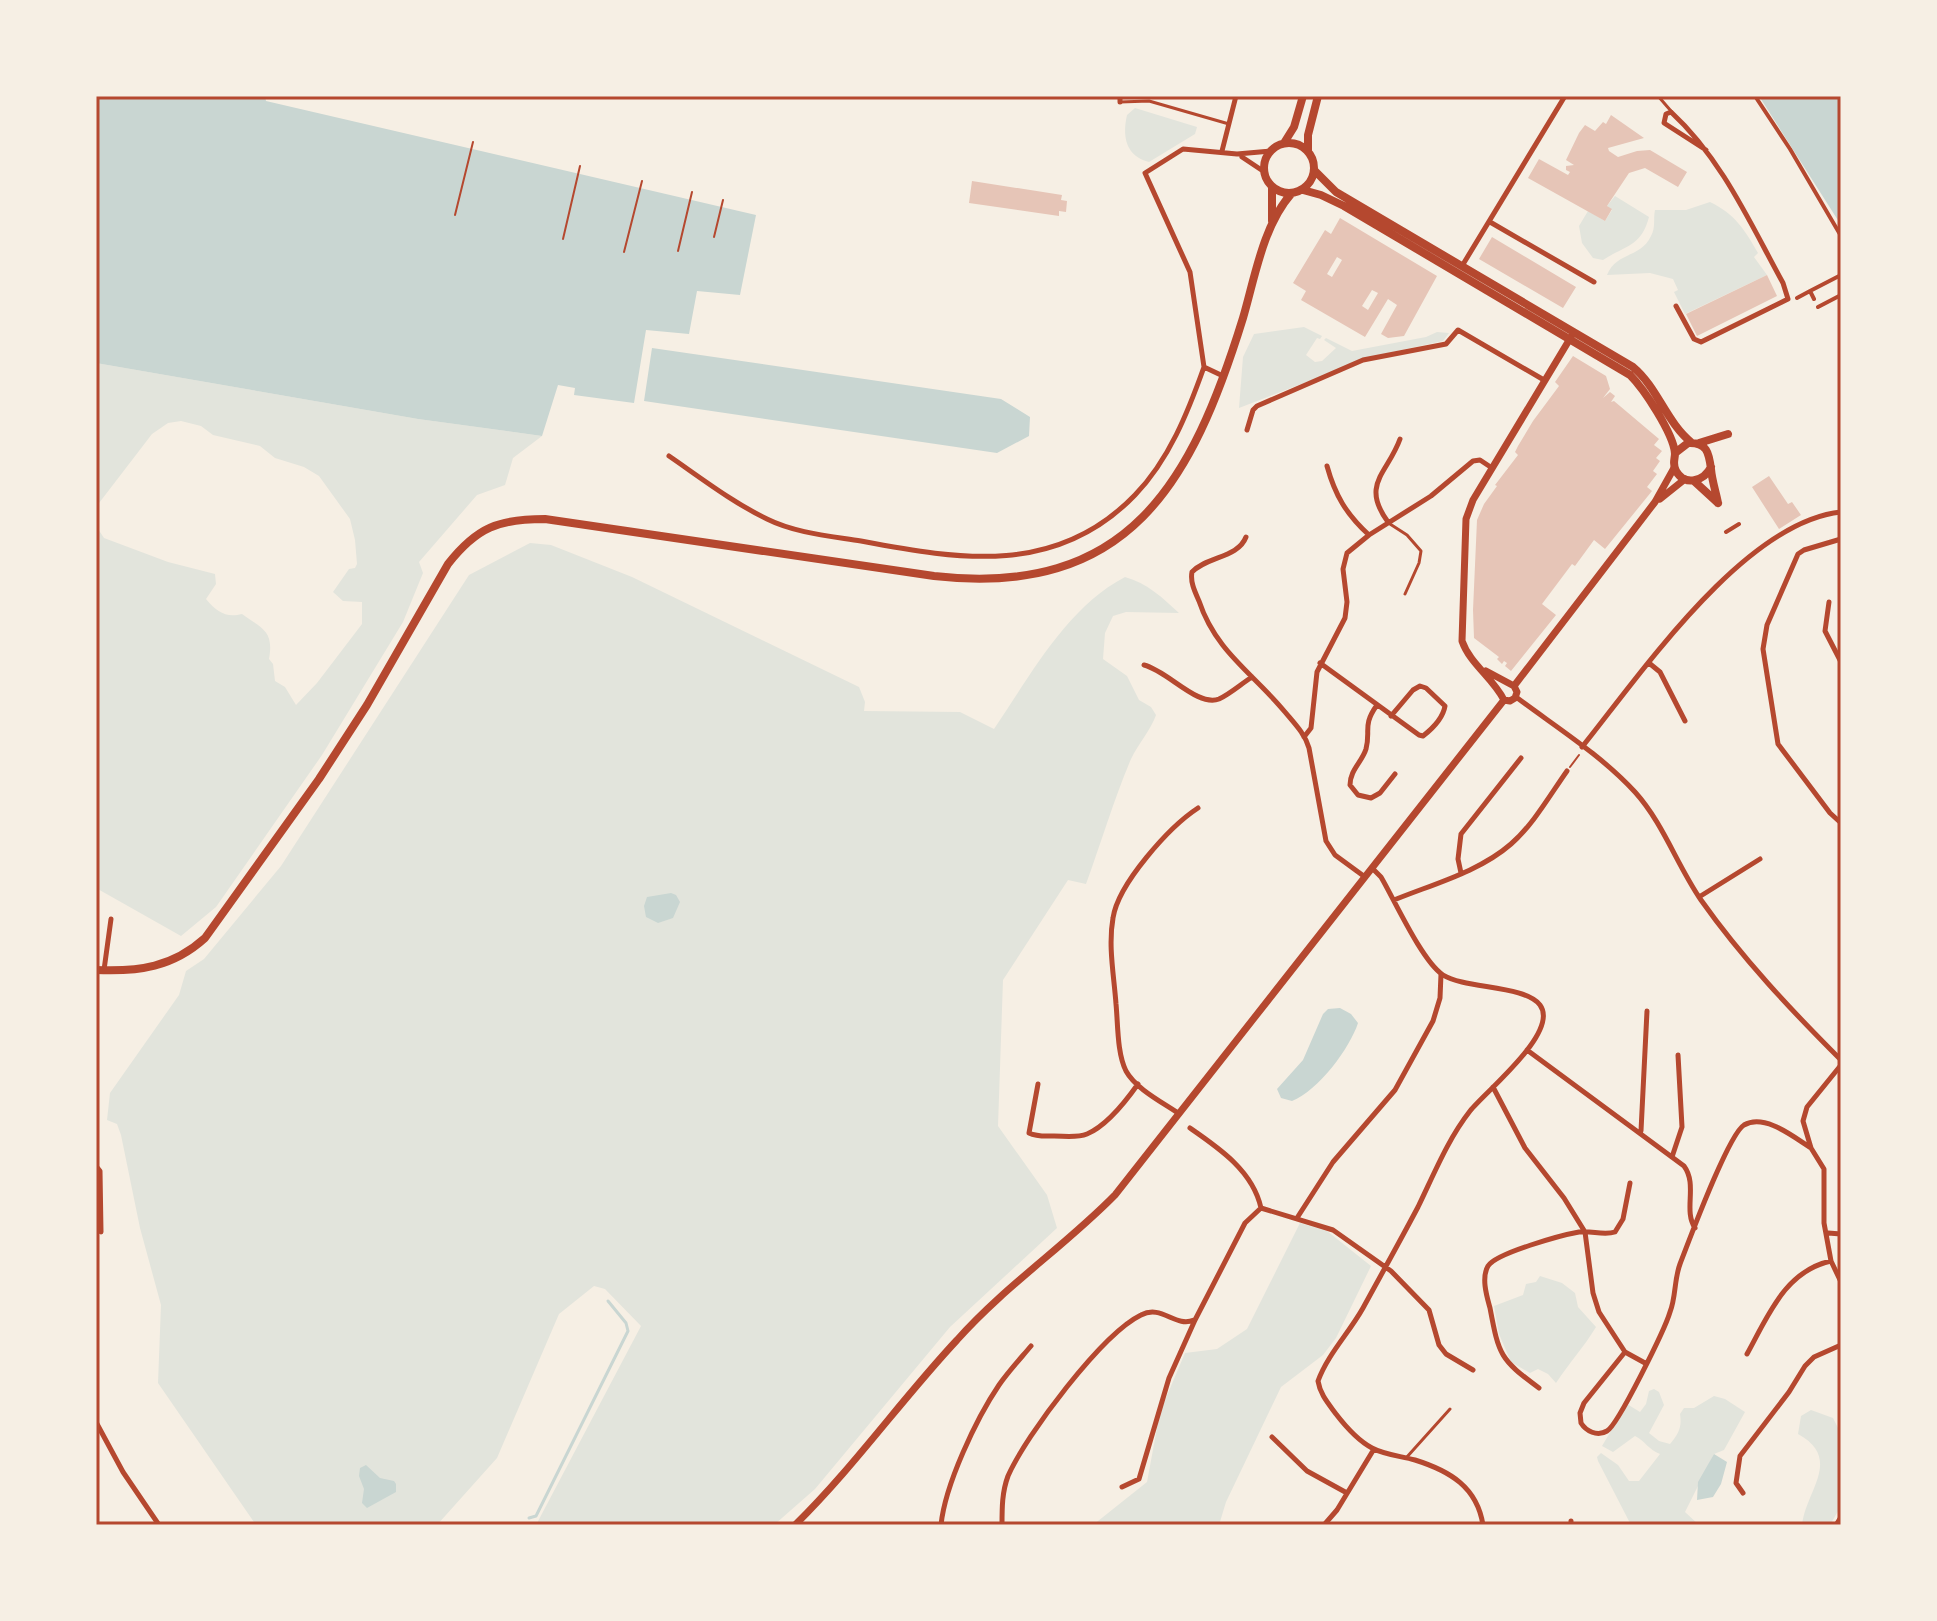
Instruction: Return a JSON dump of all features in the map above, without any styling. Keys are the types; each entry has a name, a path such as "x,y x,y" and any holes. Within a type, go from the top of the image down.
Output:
{"main road":[{"path":"1303,96 1294,127 1284,143 1271,151 1263,171 1272,187 1281,193 1291,194 1303,190 1311,181 1314,170"},
{"path":"1318,96 1308,135 1308,151 1314,170 1336,192 1459,270"},
{"path":"1284,143 1297,144 1308,151"},
{"path":"1271,226 1272,187"},
{"path":"1303,190 1333,200 1637,371 1677,430 1706,448 1718,503 1674,468 1675,453 1668,434 1638,383 1572,336"},
{"path":"100,971 133,972 170,963 190,952 205,938 319,779 359,717 448,564 462,547 492,526 520,519 545,519 934,576 987,580 1027,576 1074,563 1123,534 1173,484 1194,448 1223,376 1271,226 1291,194"},
{"path":"1675,453 1680,447 1728,434 1710,456"},
{"path":"1689,480 1704,476 1711,467"}],"street":[{"path":"1222,151 1236,96"},
{"path":"1459,270 1565,96"},
{"path":"1755,96 1841,236"},
{"path":"1676,306 1691,334 1701,342 1788,299 1783,283 1726,177 1706,150 1689,128 1671,112 1666,114 1664,123 1706,150"},
{"path":"669,456 768,520 797,530 960,557 1016,556 1042,551 1085,534 1134,497 1164,457 1204,367 1196,295 1188,263 1145,173 1178,150 1190,148 1237,154 1271,151"},
{"path":"1237,154 1263,171"},
{"path":"1490,222 1594,282"},
{"path":"1797,298 1841,275"},
{"path":"1810,291 1814,299"},
{"path":"1818,307 1841,295"},
{"path":"1247,430 1257,406 1363,360 1446,344 1458,330 1544,380"},
{"path":"1516,697 1510,701 1502,696 1468,655 1462,641 1465,526 1469,508 1572,336"},
{"path":"1204,367 1223,376"},
{"path":"1388,522 1377,502 1377,481 1400,439"},
{"path":"1304,737 1311,728 1314,682 1320,663 1345,618 1345,557 1369,535 1431,496 1473,461 1480,460 1492,468"},
{"path":"1327,466 1338,499 1348,515 1369,535"},
{"path":"795,1525 830,1491 987,1308 1079,1232 1115,1195 1655,502 1674,468"},
{"path":"1655,502 1689,480"},
{"path":"1582,747 1700,603 1757,551 1806,520 1841,512"},
{"path":"1726,532 1739,524"},
{"path":"1246,537 1239,549 1199,566 1191,576 1212,634 1267,689 1304,737 1309,748 1326,841 1335,855 1365,877"},
{"path":"1841,539 1798,554 1767,625 1763,649 1778,744 1841,823"},
{"path":"1829,602 1825,631 1841,662"},
{"path":"1320,663 1391,716 1423,736 1445,706 1420,686 1391,716"},
{"path":"1649,663 1660,672 1685,721"},
{"path":"1144,665 1162,671 1206,700 1220,698 1252,677"},
{"path":"1481,669 1510,685 1516,697 1632,789 1643,802 1699,897 1769,984 1841,1062 1804,1114 1811,1148 1824,1169 1823,1214 1831,1261 1841,1282"},
{"path":"1377,705 1367,724 1365,751 1351,774 1350,785 1358,795 1371,798 1380,793 1395,774"},
{"path":"1461,873 1458,859 1461,834 1521,758"},
{"path":"1394,900 1461,873 1512,844 1567,771"},
{"path":"1178,1113 1138,1084 1123,1063 1112,921 1115,905 1155,848 1198,808"},
{"path":"1699,897 1760,859"},
{"path":"1372,868 1426,956 1441,974 1527,997 1539,1003 1543,1011 1543,1025 1527,1050 1472,1109 1454,1134 1385,1267 1318,1381 1325,1400 1344,1425 1374,1449 1431,1467 1471,1491 1483,1525"},
{"path":"100,971 111,919"},
{"path":"1297,1218 1333,1162 1395,1090 1433,1021 1440,998 1441,974"},
{"path":"1641,1132 1647,1011"},
{"path":"1527,1050 1684,1166 1691,1178 1691,1220 1695,1228"},
{"path":"1672,1157 1682,1127 1678,1055"},
{"path":"1038,1084 1029,1133 1037,1136 1083,1135 1094,1130 1121,1107 1138,1084"},
{"path":"1493,1087 1525,1148 1564,1198 1585,1232 1593,1293 1599,1312 1625,1352 1645,1363"},
{"path":"1625,1352 1581,1408 1581,1423 1589,1431 1601,1433 1611,1428 1671,1311 1679,1266 1736,1134 1744,1125 1773,1125 1811,1148"},
{"path":"1190,1128 1224,1151 1255,1189 1261,1208"},
{"path":"96,1166 100,1171 101,1232"},
{"path":"1539,1388 1503,1359 1492,1320 1486,1271 1490,1263 1501,1257 1585,1232 1611,1233 1619,1229 1630,1183"},
{"path":"1261,1208 1333,1230 1385,1267 1426,1305 1439,1345 1446,1354 1473,1370"},
{"path":"1122,1487 1139,1479 1169,1378 1195,1320 1245,1223 1261,1208"},
{"path":"1828,1233 1841,1234"},
{"path":"1747,1354 1780,1295 1795,1277 1814,1264 1831,1261"},
{"path":"1002,1525 1005,1488 1019,1455 1043,1419 1107,1340 1143,1313 1154,1311 1181,1322 1195,1320"},
{"path":"1743,1493 1736,1483 1740,1456 1805,1366 1814,1357 1841,1345"},
{"path":"941,1525 947,1494 971,1437 999,1385 1031,1346"},
{"path":"96,1422 123,1472 159,1525"},
{"path":"1272,1437 1307,1471 1347,1493"},
{"path":"1324,1525 1374,1449"},
{"path":"1836,1525 1841,1517"}],"lane":[{"path":"1658,96 1671,112"},
{"path":"1120,99 1149,101 1229,124"},
{"path":"1388,522 1407,535 1421,551 1405,594"},
{"path":"1406,1458 1450,1409"}],"path":[{"path":"455,215 473,142"},
{"path":"563,239 580,166"},
{"path":"624,252 642,181"},
{"path":"678,251 692,192"},
{"path":"714,237 723,200"},
{"path":"1567,771 1579,755"}],"shaded area":[{"path":"96,96 265,96 266,101 756,215 740,295 697,291 689,334 646,330 634,403 574,395 575,388 558,385 542,436 418,419 96,363"},
{"path":"1759,96 1841,96 1841,225"},
{"path":"1135,108 1197,127 1195,134 1149,162 1141,159 1131,150 1125,131 1127,115"},
{"path":"1615,196 1649,217 1646,227 1632,244 1603,260 1593,258 1582,243 1579,226 1588,211 1605,221 1612,210 1607,206"},
{"path":"1710,202 1733,217 1744,230 1758,253 1754,257 1767,275 1685,314 1674,292 1678,290 1673,279 1650,273 1607,275 1616,262 1647,243 1653,229 1655,210 1686,210"},
{"path":"1304,327 1322,336 1317,338 1306,355 1315,362 1322,361 1336,348 1324,340 1326,338 1352,351 1426,337 1437,332 1449,333 1443,341 1374,356 1239,408 1243,357 1254,334"},
{"path":"652,348 1001,399 1030,417 1029,436 997,453 644,401"},
{"path":"96,363 418,419 542,436 513,458 505,485 477,495 419,562 423,573 403,622 322,755 216,907 181,936 96,888 96,526 104,538 168,562 215,574 216,584 206,599 222,613 242,614 265,632 270,642 269,659 273,664 275,681 285,687 296,705 362,624 362,602 343,601 333,592 349,569 357,564 355,540 350,519 319,476 304,467 275,458 260,446 213,435 201,426 181,421 168,423 152,434 96,507"},
{"path":"530,543 551,545 632,577 859,687 865,702 864,711 960,712 994,729 1051,644 1067,624 1104,590 1125,577 1148,587 1179,613 1126,612 1113,616 1105,633 1103,659 1127,676 1139,700 1151,707 1156,715 1131,759 1086,884 1068,880 1003,980 998,1126 1047,1195 1057,1228 950,1327 815,1489 774,1525 536,1525 641,1326 605,1289 594,1286 559,1314 497,1458 437,1525 256,1525 158,1383 161,1305 140,1228 121,1135 117,1124 107,1120 110,1093 179,995 186,971 204,959 281,866 469,575"},
{"path":"671,893 680,902 673,918 658,923 646,917 644,906 647,897"},
{"path":"1340,1008 1351,1014 1358,1023 1340,1056 1322,1079 1302,1096 1292,1101 1281,1098 1277,1089 1303,1060 1323,1014 1328,1009"},
{"path":"1300,1223 1327,1231 1371,1266 1336,1338 1323,1355 1281,1387 1226,1502 1219,1525 1093,1525 1147,1482 1160,1412 1185,1353 1217,1349 1247,1329"},
{"path":"1540,1276 1562,1283 1575,1293 1578,1307 1596,1327 1556,1383 1538,1369 1530,1373 1511,1362 1499,1334 1494,1306 1523,1295 1526,1284 1536,1282"},
{"path":"1654,1389 1659,1392 1664,1405 1649,1433 1659,1441 1670,1444 1679,1430 1680,1414 1684,1408 1694,1408 1714,1396 1745,1412 1724,1450 1714,1454 1685,1512 1699,1525 1631,1525 1598,1461 1601,1453 1618,1465 1629,1481 1639,1481 1660,1454 1635,1436 1613,1452 1602,1446 1627,1404 1640,1412 1649,1391"},
{"path":"1811,1410 1833,1418 1841,1434 1841,1506 1830,1525 1802,1525 1820,1465 1818,1454 1811,1444 1798,1434 1801,1416"},
{"path":"1714,1454 1727,1462 1721,1484 1713,1497 1697,1500 1698,1482"},
{"path":"366,1465 380,1478 396,1484 396,1492 367,1508 362,1503 364,1489 359,1476 360,1468"}],"building":[{"path":"1611,115 1644,138 1608,148 1609,151 1618,157 1650,150 1687,172 1678,187 1645,168 1629,173 1607,206 1612,209 1605,221 1528,178 1539,159 1568,175 1570,172 1566,166 1574,165 1566,160 1579,133 1585,125 1595,131 1603,122 1606,124"},
{"path":"972,181 1062,195 1061,200 1067,201 1066,212 1059,211 1059,216 969,203"},
{"path":"1340,218 1437,276 1404,336 1388,338 1381,334 1397,305 1388,299 1365,337 1301,300 1306,291 1293,283 1325,230 1331,234","holes":["1337,257 1342,260 1332,277 1327,274","1372,290 1378,293 1368,310 1362,306"]},
{"path":"1492,237 1576,287 1563,308 1479,259"},
{"path":"1767,275 1777,296 1697,336 1686,314"},
{"path":"1573,356 1606,376 1610,389 1603,398 1610,392 1615,396 1611,402 1614,401 1659,439 1654,445 1662,451 1656,458 1660,461 1653,471 1657,474 1647,487 1652,491 1605,549 1594,540 1575,566 1572,564 1542,604 1556,615 1511,671 1505,666 1507,663 1504,661 1502,664 1497,659 1499,657 1474,638 1477,520 1495,485 1518,455 1515,452 1533,421 1559,386 1555,382"},
{"path":"1769,476 1788,504 1792,502 1801,515 1779,529 1752,487"}],"waterway":[{"path":"529,1518 536,1516 628,1331 626,1323 608,1301"}]}
